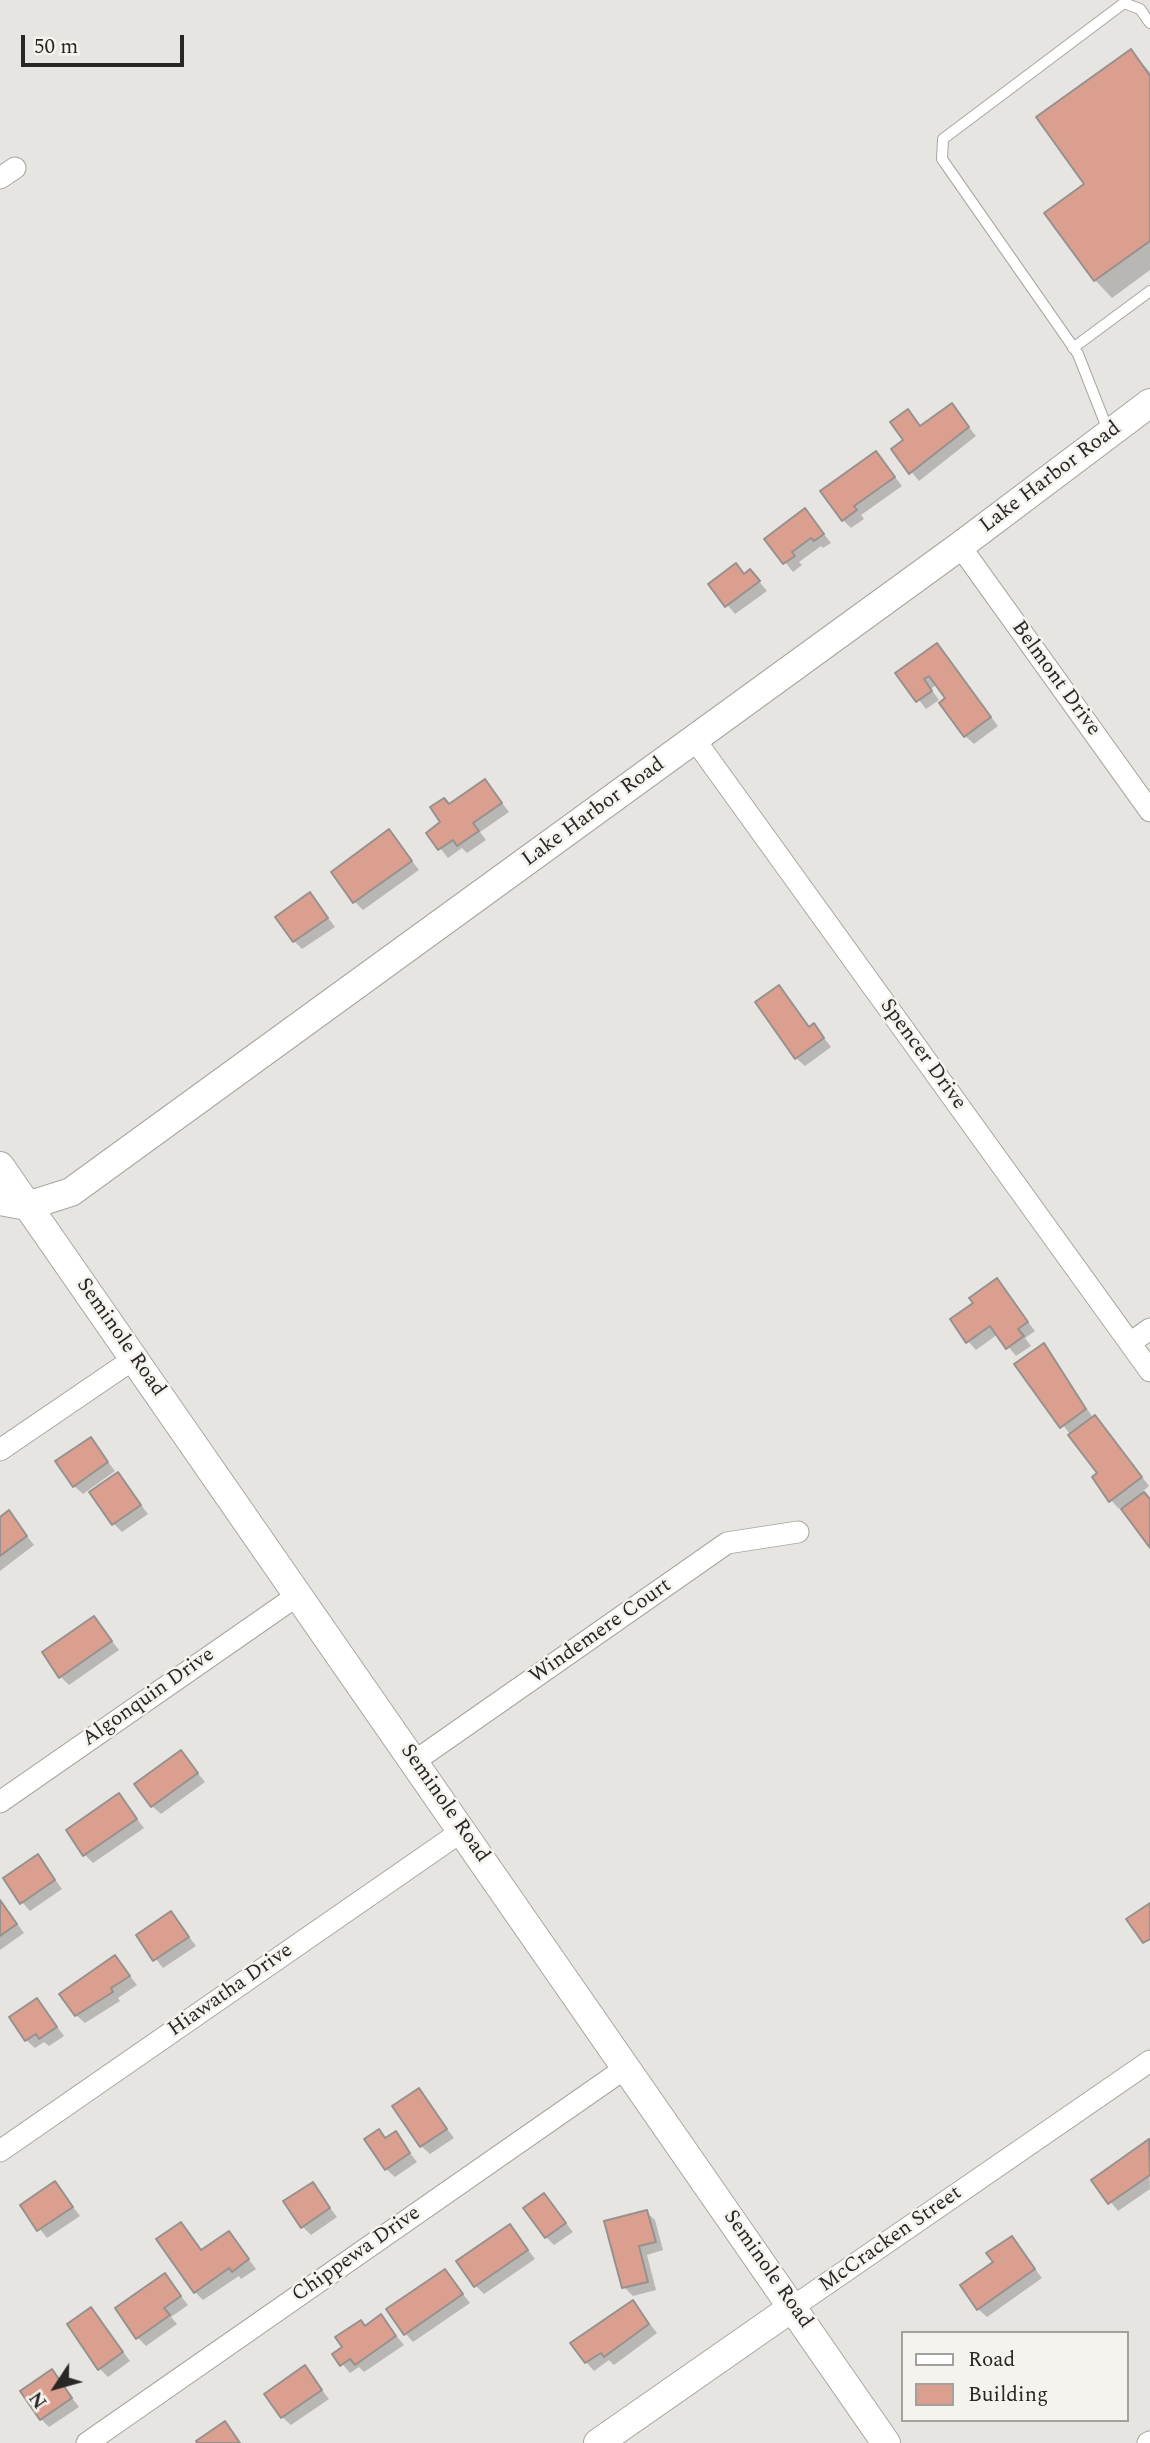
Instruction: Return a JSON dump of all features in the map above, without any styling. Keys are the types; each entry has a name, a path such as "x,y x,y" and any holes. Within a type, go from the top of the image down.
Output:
{"street":[{"name":"Lake Harbor Road","path":"14,1204 71,1192 695,740 1150,403"},
{"name":"Belmont Drive","path":"960,546 1150,811"},
{"name":"Spencer Drive","path":"695,740 1150,1371"},
{"name":"Seminole Road","path":"0,1166 14,1204 135,1358 886,2443"},
{"path":"1130,1343 1150,1329"},
{"path":"0,1450 135,1358"},
{"name":"Windemere Court","path":"415,1761 727,1543 798,1532"},
{"name":"Algonquin Drive","path":"0,1802 298,1595"},
{"name":"Hiawatha Drive","path":"0,2151 462,1831"},
{"name":"McCracken Street","path":"598,2443 1150,2061"},
{"name":"Chippewa Drive","path":"87,2443 628,2067"}],"lane":[{"path":"1109,433 1073,348 942,159 943,139 1124,3 1140,9 1150,23"},
{"path":"1073,348 1150,291"}],"building":[{"path":"1131,49 1150,76 1150,241 1094,281 1044,213 1084,184 1036,117"},
{"path":"952,403 969,427 909,474 891,449 903,440 890,422 908,409 920,426"},
{"path":"876,451 895,477 854,506 857,510 842,521 820,491"},
{"path":"805,508 824,534 814,541 811,538 792,552 795,556 783,564 764,539"},
{"path":"736,563 744,574 750,569 760,581 725,607 708,584"},
{"path":"937,643 991,717 964,737 939,703 945,698 929,676 924,679 932,691 916,702 895,673"},
{"path":"485,779 502,803 473,823 479,831 457,846 453,840 438,850 426,833 440,822 430,807 444,798 449,804"},
{"path":"389,829 412,861 353,903 331,872"},
{"path":"310,892 328,918 293,942 275,917"},
{"path":"779,985 809,1027 814,1023 824,1038 795,1059 755,1002"},
{"path":"997,1278 1028,1322 1018,1329 1024,1336 1006,1349 990,1326 966,1343 950,1319 973,1303 969,1298"},
{"path":"1044,1343 1086,1409 1060,1428 1014,1364"},
{"path":"1095,1415 1142,1477 1109,1502 1092,1477 1097,1473 1068,1435"},
{"path":"91,1437 108,1462 73,1487 55,1461"},
{"path":"118,1472 141,1505 112,1525 89,1492"},
{"path":"1144,1492 1150,1499 1150,1548 1121,1509"},
{"path":"9,1510 27,1536 0,1556 0,1517"},
{"path":"94,1616 112,1641 59,1678 42,1652"},
{"path":"181,1750 198,1773 151,1807 134,1784"},
{"path":"119,1793 137,1819 83,1856 66,1830"},
{"path":"38,1854 55,1880 20,1904 3,1878"},
{"path":"0,1900 17,1924 0,1936"},
{"path":"1150,1903 1150,1939 1143,1943 1126,1919"},
{"path":"171,1911 189,1937 153,1961 136,1935"},
{"path":"115,1955 130,1976 111,1988 113,1992 75,2016 59,1994"},
{"path":"37,1998 57,2027 39,2039 36,2034 25,2041 9,2017"},
{"path":"419,2088 447,2129 420,2147 392,2106"},
{"path":"379,2129 385,2138 396,2131 410,2153 385,2170 364,2139"},
{"path":"1149,2139 1150,2175 1108,2204 1091,2180"},
{"path":"55,2181 73,2207 37,2231 20,2205"},
{"path":"313,2182 330,2208 301,2228 283,2201"},
{"path":"544,2193 566,2223 545,2238 523,2208"},
{"path":"647,2210 656,2242 639,2246 648,2282 622,2288 604,2221"},
{"path":"181,2222 201,2250 229,2231 249,2259 232,2272 229,2268 194,2293 156,2239"},
{"path":"510,2224 528,2250 474,2287 456,2261"},
{"path":"1012,2236 1035,2269 977,2310 960,2285 993,2262 986,2253"},
{"path":"445,2269 463,2294 404,2335 386,2309"},
{"path":"165,2273 181,2296 164,2308 170,2315 136,2339 115,2308"},
{"path":"633,2300 649,2324 604,2357 601,2353 585,2363 570,2343"},
{"path":"91,2307 123,2352 98,2370 67,2324"},
{"path":"381,2314 396,2336 355,2365 350,2359 340,2366 332,2354 342,2347 335,2337 361,2320 365,2326"},
{"path":"305,2365 322,2390 281,2418 264,2394"},
{"path":"52,2369 72,2398 40,2420 20,2391"},
{"path":"225,2421 240,2443 197,2443 196,2441"}]}
